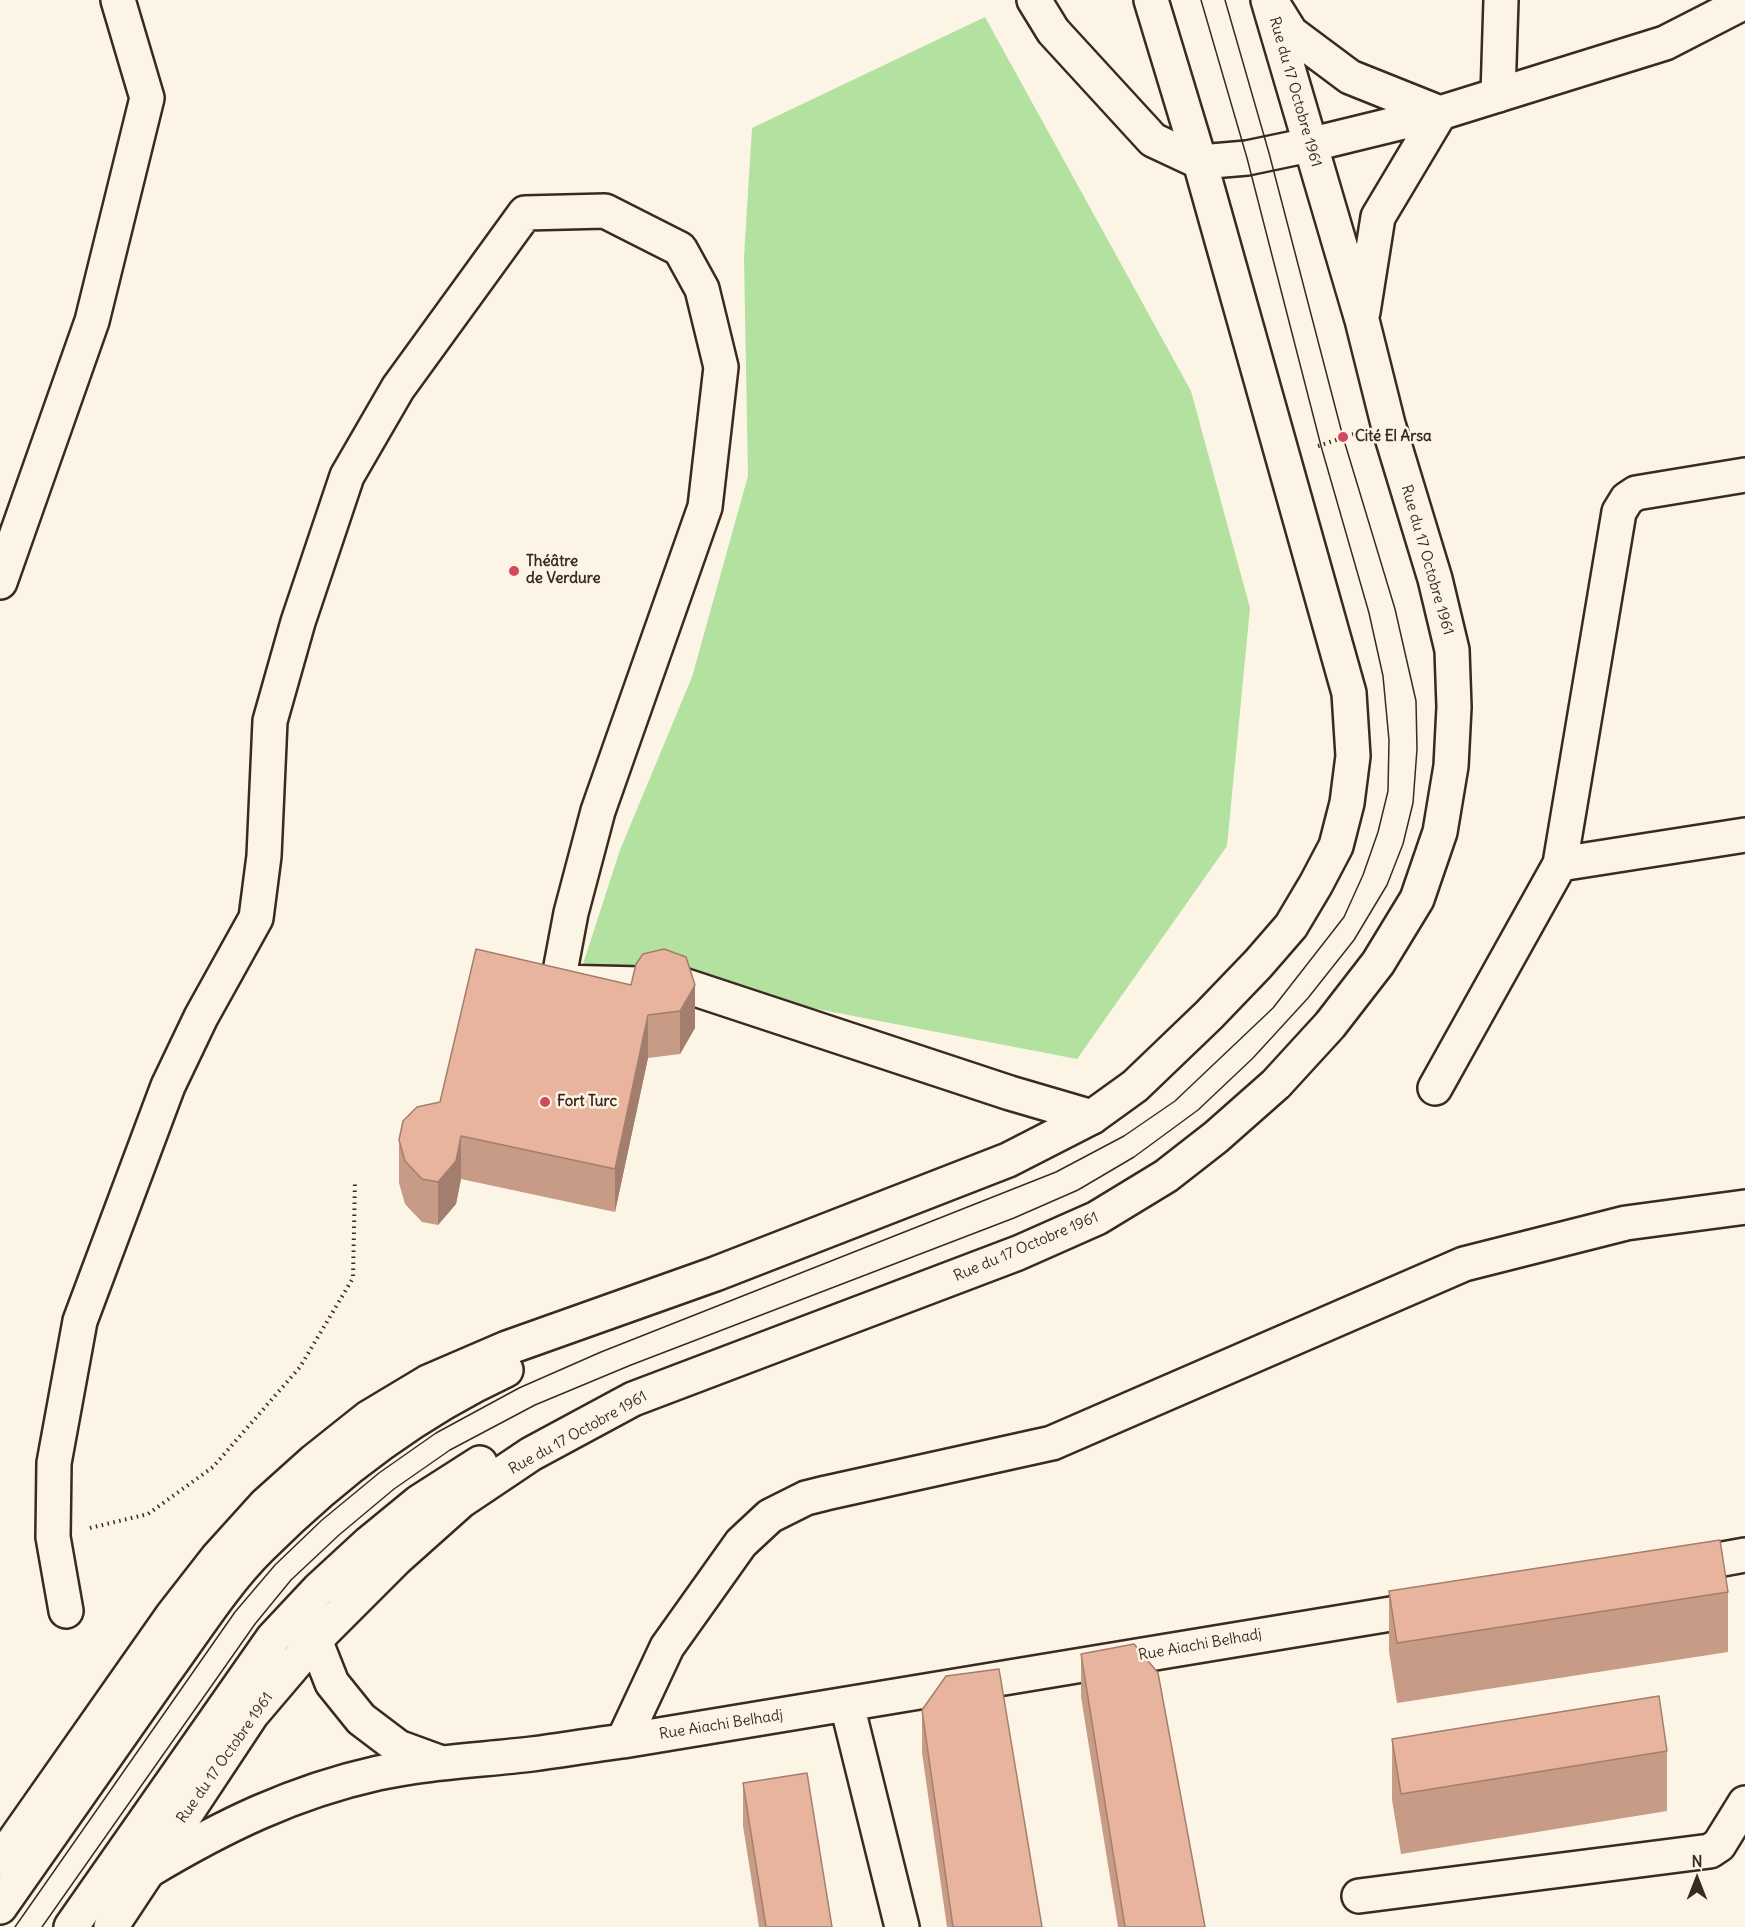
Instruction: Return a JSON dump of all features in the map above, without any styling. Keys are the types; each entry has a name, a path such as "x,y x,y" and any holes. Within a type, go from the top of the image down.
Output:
{"main road":[{"path":"0,582 92,321 147,98 118,0"},
{"path":"1034,0 1053,31 1153,140 1200,162 1247,158 1440,113 1665,43 1745,2"},
{"path":"0,1861 123,1684 211,1566 265,1505 314,1461 368,1418 428,1382 507,1348 715,1274 1008,1160 1092,1117 1135,1086 1209,1015 1291,926 1336,846 1347,803 1353,756 1349,693 1200,162 1151,0"},
{"path":"1269,0 1292,33 1350,78 1440,113"},
{"name":"Rue du 17 Octobre 1961","path":"111,1927 252,1714 315,1640 396,1559 461,1501 531,1454 633,1399 1018,1253 1097,1218 1166,1176 1216,1137 1276,1084 1330,1025 1378,963 1417,899 1440,831 1451,766 1454,707 1452,650 1435,579 1388,424 1362,320 1269,0"},
{"path":"1498,95 1501,0"},
{"path":"1362,320 1378,217 1440,113"},
{"path":"66,1611 53,1537 54,1463 80,1321 168,1086 201,1017 256,918 264,856 270,722 298,622 347,476 398,388 525,213 604,211 680,249 702,289 721,367 705,507 598,811 571,913 558,982 682,985 1010,1093 1092,1117"},
{"path":"1436,1088 1560,864 1619,512 1627,500 1636,493 1745,475"},
{"path":"1560,864 1745,835"},
{"path":"622,1740 667,1647 687,1618 741,1543 770,1516 788,1506 826,1493 1052,1443 1464,1264 1626,1223 1745,1207"},
{"path":"0,1907 216,1600 259,1548 339,1475 413,1423 478,1383 715,1274"},
{"path":"71,1927 273,1638 318,1590 369,1543 419,1502 474,1466 513,1444 633,1399"},
{"path":"1653,1571 1745,1555"},
{"name":"Rue Aiachi Belhadj","path":"148,1871 202,1838 259,1811 318,1790 369,1776 441,1763 531,1754 847,1705 1457,1603"},
{"name":"Rue Aiachi Belhadj","path":"315,1640 332,1683 361,1719 398,1747 441,1763"},
{"path":"847,1705 902,1927"},
{"path":"1359,1896 1710,1851 1719,1845 1745,1803"}],"path":[{"path":"1282,453 1322,446 1343,437 1388,424"},
{"path":"53,1537 148,1514 213,1467 300,1367 353,1278 355,1180"}],"green space":[{"path":"985,17 1191,391 1250,608 1227,846 1077,1059 583,964 620,850 692,677 748,476 744,257 752,128"}],"building":[{"name":"Fort Turc","path":"476,949 631,985 636,964 643,954 664,949 686,957 695,985 680,1011 648,1015 615,1169 461,1136 456,1161 438,1182 422,1179 405,1161 399,1140 403,1121 417,1107 440,1102"},
{"path":"1720,1540 1728,1592 1397,1643 1389,1591"},
{"path":"1134,1644 1158,1673 1205,1927 1125,1927 1081,1654"},
{"path":"999,1669 1042,1927 953,1927 922,1710 946,1676"},
{"path":"1659,1696 1667,1751 1401,1794 1392,1739"},
{"path":"807,1773 832,1927 766,1927 743,1783"}],"tram line":[{"path":"15,1927 235,1612 275,1565 322,1520 379,1473 436,1433 519,1388 601,1352 1056,1172 1124,1136 1175,1101 1273,1008 1344,917 1363,875 1378,832 1388,791 1389,740 1383,676 1369,613 1321,446 1247,158 1201,0"},
{"path":"42,1927 255,1624 291,1580 339,1535 394,1489 450,1450 535,1405 631,1365 1014,1218 1078,1190 1134,1157 1198,1110 1253,1058 1308,998 1354,940 1387,885 1403,844 1413,803 1417,749 1416,701 1395,609 1343,437 1269,153 1225,0"}],"place":[{"name":"Cité El Arsa","path":"1343,437"},
{"name":"Théâtre de Verdure","path":"514,571"},
{"name":"Fort Turc","path":"545,1102"}]}
